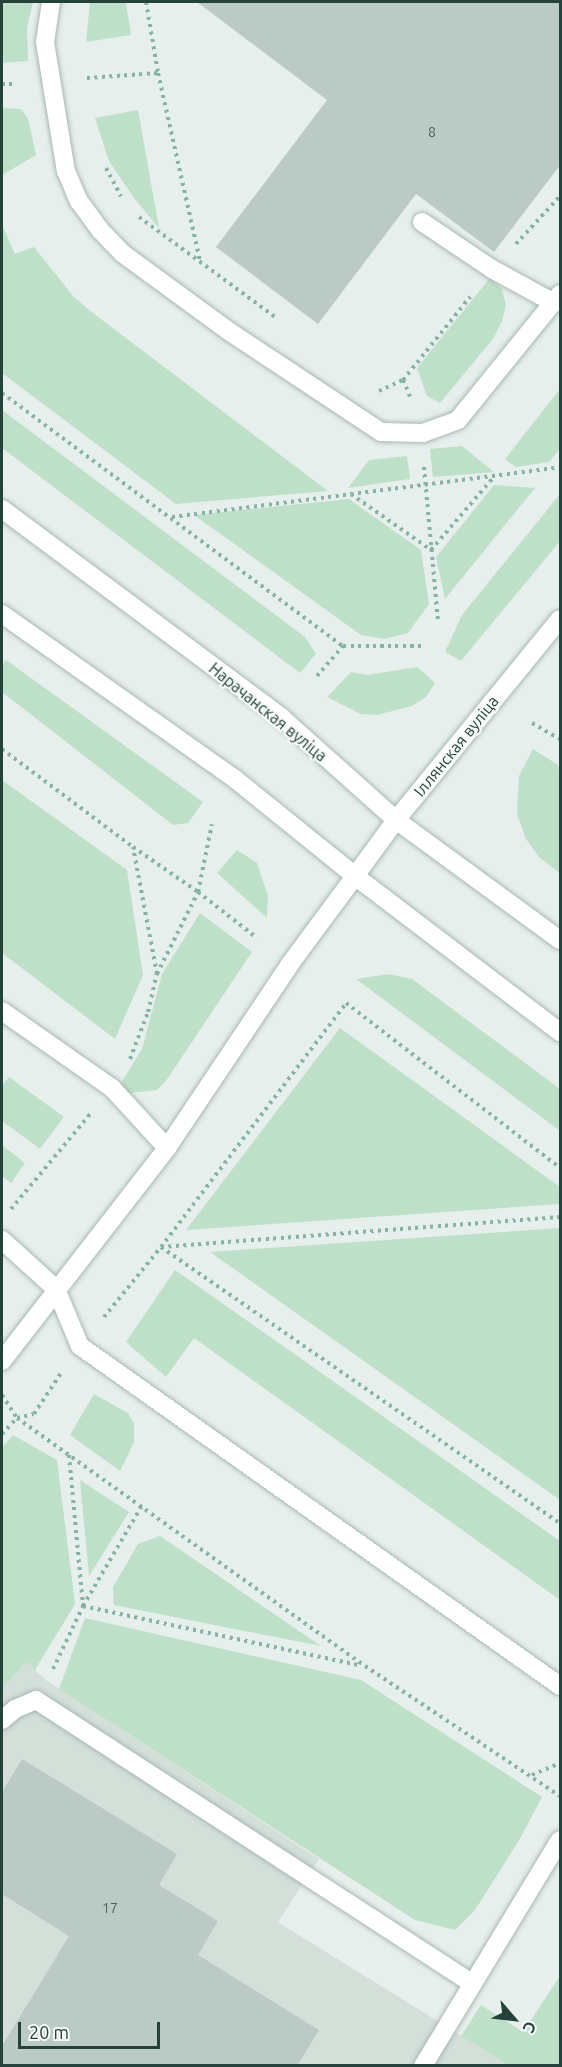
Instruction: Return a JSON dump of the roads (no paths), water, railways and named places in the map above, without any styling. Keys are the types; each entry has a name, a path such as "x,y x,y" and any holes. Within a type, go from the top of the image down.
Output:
{"main road":[{"path":"51,2 45,42 50,84 66,171 79,201 100,230 122,253 230,332 381,432 423,432 458,420 557,298 492,269 422,222"},
{"name":"Нарачанская вуліца","path":"2,509 282,718 396,820 561,940"},
{"path":"2,614 235,778 355,876 561,1032"},
{"name":"Іллянская вуліца","path":"2,1361 167,1148 290,964 396,820 561,619"},
{"path":"2,1011 112,1088 167,1148"},
{"path":"2,1240 56,1289 80,1346 561,1686"},
{"path":"2,1720 15,1709 36,1700 473,1984"},
{"path":"423,2066 561,1840"}]}
